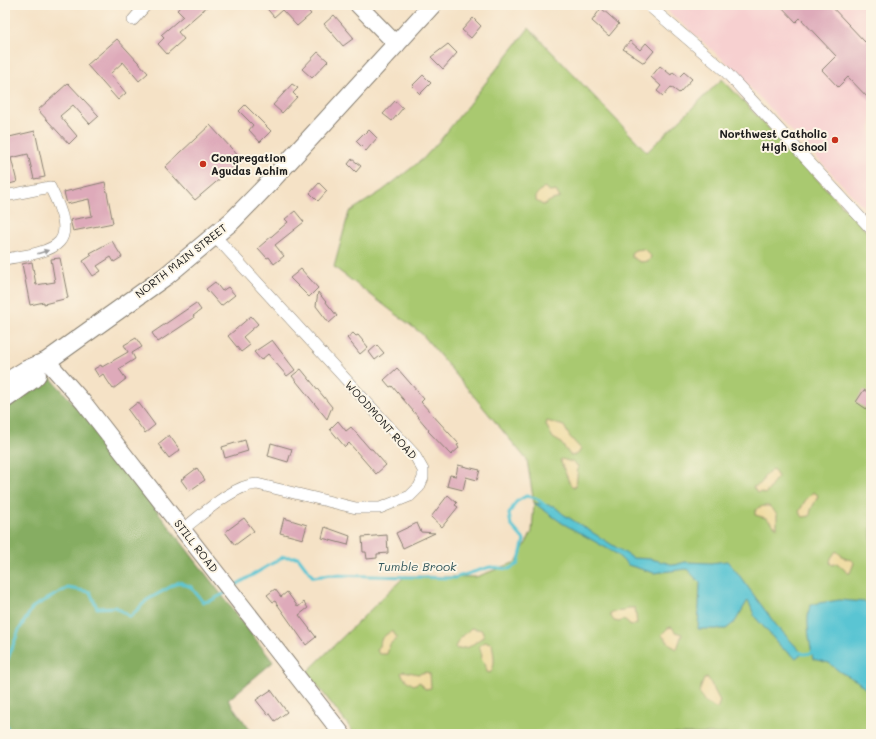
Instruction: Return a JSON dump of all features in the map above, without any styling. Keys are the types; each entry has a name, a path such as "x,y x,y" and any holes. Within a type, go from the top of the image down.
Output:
{"main road":[{"name":"NORTH MAIN STREET","path":"5,383 26,370 47,361 166,276 215,236 270,183 432,5"},
{"name":"NORTH MAIN STREET","path":"5,400 33,379 47,361"}],"street":[{"path":"133,20 146,5"},
{"path":"358,5 397,45"},
{"path":"648,5 724,70 871,229"},
{"path":"5,196 50,187 60,207 64,227 62,240 53,248 42,253 5,259"},
{"name":"WOODMONT ROAD","path":"182,530 234,492 250,484 257,484 356,508 380,508 410,496 419,487 423,478 423,470 414,454 215,236"},
{"name":"STILL ROAD","path":"47,361 84,404 342,734"}],"shaded area":[{"name":"Northwest Catholic High School","path":"661,5 871,5 871,215 728,64"}],"green space":[{"path":"529,28 647,152 722,79 871,236 871,734 355,734 307,672 405,576 476,577 516,562 532,532 534,503 527,460 422,334 334,267 349,212 382,191 423,159 442,138"},
{"path":"49,376 83,414 273,662 228,700 253,734 5,734 5,409"}],"sand":[{"path":"544,187 551,192 556,191 560,198 543,205 536,201 536,195"},
{"path":"644,249 651,256 649,261 640,262 632,257 631,253 635,250"},
{"path":"547,421 564,426 570,437 581,449 578,454 571,456 560,442 553,438 546,425"},
{"path":"562,459 578,466 576,487 573,487 570,484 560,460"},
{"path":"773,469 778,477 765,494 760,492 757,493 753,487 761,483 764,476"},
{"path":"813,492 818,495 811,510 810,516 803,517 799,512 805,501"},
{"path":"769,506 777,514 777,528 766,518 755,515 757,508"},
{"path":"836,551 846,559 852,560 854,563 850,573 848,573 837,563 832,565 830,563 831,558"},
{"path":"628,608 635,608 637,624 631,626 623,619 620,622 614,621 610,615 612,612 624,611"},
{"path":"672,627 675,632 682,634 677,649 661,635 668,628"},
{"path":"471,628 482,630 484,636 469,647 457,649 455,647 459,640"},
{"path":"392,630 397,638 390,644 387,654 380,654 377,651 382,638"},
{"path":"485,642 492,643 494,654 494,662 490,673 487,672 485,663 481,659 482,655 479,646"},
{"path":"404,671 418,674 426,672 430,674 431,688 425,689 420,682 414,685 410,683 401,673"},
{"path":"708,678 720,701 717,709 704,701 699,692 704,679"}],"water":[{"path":"534,503 554,506 563,514 633,558 651,559 675,565 685,562 711,563 727,561 776,625 802,653 796,658 782,648 755,617 748,600 735,622 726,629 698,629 700,583 687,569 654,573 628,565 615,553 562,523"},
{"path":"839,600 865,602 871,608 871,694 857,681 840,672 829,663 813,659 808,625 810,606"}],"building":[{"path":"183,5 209,5 178,32 184,39 167,54 158,44 164,38 161,35 183,16 177,10"},
{"path":"264,5 303,5 311,14 297,26 282,10 274,17"},
{"path":"780,5 830,5 865,42 871,36 871,101 848,77 838,87 822,70 836,56 800,18 796,22"},
{"path":"601,8 619,24 609,36 592,21"},
{"path":"334,15 354,38 343,46 324,24"},
{"path":"473,18 481,26 471,38 462,30"},
{"path":"117,39 148,73 139,81 123,62 110,74 126,93 118,100 87,65"},
{"path":"630,41 640,50 646,43 654,51 644,63 623,49"},
{"path":"448,44 457,53 443,69 431,57"},
{"path":"318,52 328,61 312,78 302,69"},
{"path":"660,66 671,75 673,72 679,77 684,72 692,79 679,93 671,87 663,96 657,91 661,86 651,77"},
{"path":"423,75 431,83 420,94 412,86"},
{"path":"68,83 99,116 90,124 73,105 60,116 77,136 69,144 38,110"},
{"path":"292,84 298,88 293,93 297,97 282,113 273,105"},
{"path":"395,101 403,108 392,121 383,114"},
{"path":"245,105 271,131 260,142 249,130 253,125 239,111"},
{"name":"Congregation Agudas Achim","path":"210,125 242,160 195,200 165,167"},
{"path":"369,130 377,138 366,151 356,141"},
{"path":"35,131 45,177 34,179 28,154 11,158 17,182 5,185 5,138"},
{"path":"352,159 361,166 356,172 348,164"},
{"path":"105,182 113,223 73,231 70,220 92,216 89,199 67,204 64,192"},
{"path":"319,183 327,191 318,201 310,193"},
{"path":"295,211 304,222 275,245 284,256 274,264 269,257 267,258 258,248 288,222 285,219"},
{"path":"112,241 122,257 114,262 111,257 97,266 101,271 93,276 83,261 92,255 90,253"},
{"path":"60,258 68,298 44,304 44,302 30,305 22,264 32,262 36,285 55,282 51,259"},
{"path":"301,269 318,288 309,297 290,278"},
{"path":"215,282 222,291 228,287 235,295 221,306 206,289"},
{"path":"318,292 337,316 329,323 316,306"},
{"path":"196,303 201,310 193,316 194,318 158,342 152,333"},
{"path":"251,316 258,324 243,337 250,345 241,352 228,336"},
{"path":"353,333 356,336 358,335 368,347 360,354 347,338"},
{"path":"136,338 142,347 132,353 135,359 119,369 126,379 113,389 103,374 99,377 94,369 101,365 102,367 128,352 124,345"},
{"path":"272,340 295,370 287,376 268,354 261,360 254,352"},
{"path":"377,345 384,353 375,360 369,352"},
{"path":"397,368 424,399 421,402 459,444 457,445 459,448 451,455 428,431 429,430 392,386 390,387 384,380"},
{"path":"301,369 332,407 327,419 292,376"},
{"path":"864,390 871,394 871,412 856,402"},
{"path":"138,402 155,425 145,433 128,410"},
{"path":"338,421 346,431 351,427 386,465 376,474 349,443 345,447 330,429"},
{"path":"169,435 180,450 169,458 158,444"},
{"path":"245,440 248,451 225,458 222,447"},
{"path":"271,443 292,449 288,462 268,456"},
{"path":"458,465 480,470 477,480 466,477 463,490 447,486 450,475 456,476"},
{"path":"197,468 205,480 189,491 181,480"},
{"path":"448,495 457,503 455,505 458,507 442,527 431,517"},
{"path":"244,518 254,531 235,545 225,532"},
{"path":"284,518 307,525 303,539 280,533"},
{"path":"417,523 421,532 435,533 403,548 396,533"},
{"path":"325,527 350,536 348,545 322,538"},
{"path":"387,535 388,553 377,554 377,558 367,559 366,552 363,552 362,537"},
{"path":"275,589 281,597 287,592 298,607 304,602 308,608 299,615 316,637 306,645 275,601 273,602 267,595"},
{"path":"271,690 287,712 275,721 256,700"}],"waterway":[{"name":"Tumble Brook","path":"234,586 283,557 298,557 313,577 330,575 454,578 490,567 509,569 518,564 524,540 511,525 509,514 516,502 526,496 536,498 547,507"},
{"name":"Tumble Brook","path":"5,666 19,630 33,607 68,588 90,592 97,608 116,607 130,617 147,600 179,582 191,587 203,602 210,601 227,592"},
{"name":"Tumble Brook","path":"799,652 804,654 812,653 813,650"},
{"path":"5,721 9,734"}],"place":[{"name":"Northwest Catholic High School","path":"835,140"},
{"name":"Congregation Agudas Achim","path":"203,164"}]}
